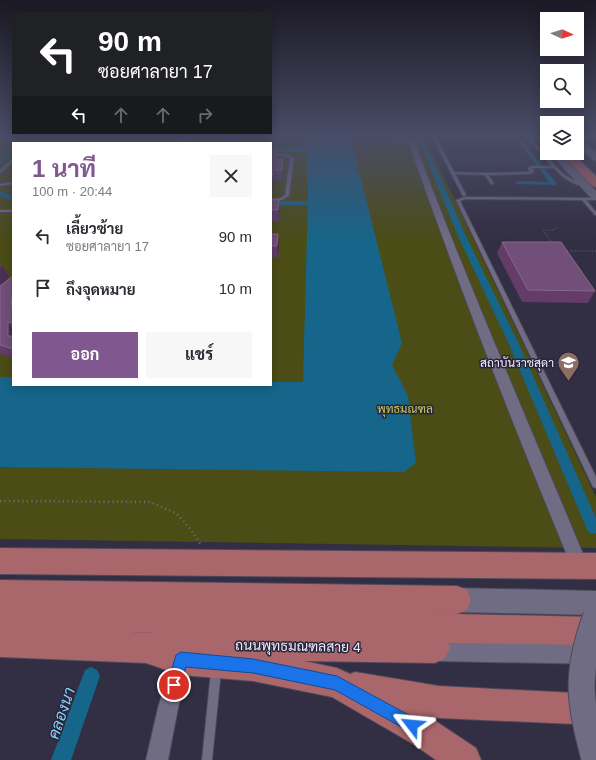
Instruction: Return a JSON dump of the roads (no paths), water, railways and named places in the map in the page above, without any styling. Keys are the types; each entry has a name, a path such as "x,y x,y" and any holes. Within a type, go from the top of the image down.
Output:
{"highway":[{"path":"580,170 590,184"}],"main road":[{"path":"575,170 590,184 596,198"},
{"path":"0,561 588,566"},
{"path":"0,594 596,603"},
{"path":"0,613 445,639 596,631"},
{"path":"595,760 586,728 580,696 581,668 588,637 596,617"},
{"name":"ถนนพุทธมณฑลสาย 4","path":"0,642 144,648 189,645 445,639 596,652"},
{"path":"144,648 181,660 253,666 438,702 596,710"},
{"path":"337,683 425,732 464,760"}],"street":[{"path":"421,170 484,332 588,566"},
{"path":"157,760 168,708 181,660"}],"lane":[{"path":"272,200 281,199 287,196 291,170"},
{"path":"464,196 452,173 530,173 532,170"},
{"path":"557,170 564,177 590,184"},
{"path":"486,174 492,183"},
{"path":"0,185 12,183"},
{"path":"596,198 464,196 459,199 458,202 596,485"},
{"path":"583,199 596,214"},
{"path":"0,211 12,211"},
{"path":"207,760 217,662"}],"water":[{"path":"307,170 359,170 402,343 392,365 408,396 416,463 404,472 0,467 0,377 12,377 12,386 272,386 272,382 303,382 308,196"}],"waterway":[{"path":"434,170 461,234 512,340 593,527"},
{"path":"518,183 554,184 543,170"},
{"path":"0,193 12,199"},
{"path":"272,203 307,203"},
{"name":"คลองนา","path":"61,760 91,676"}],"place":[{"name":"สถาบันราชสุดา","path":"569,382"}],"park label":[{"name":"พุทธมณฑล","path":"405,409"}]}
